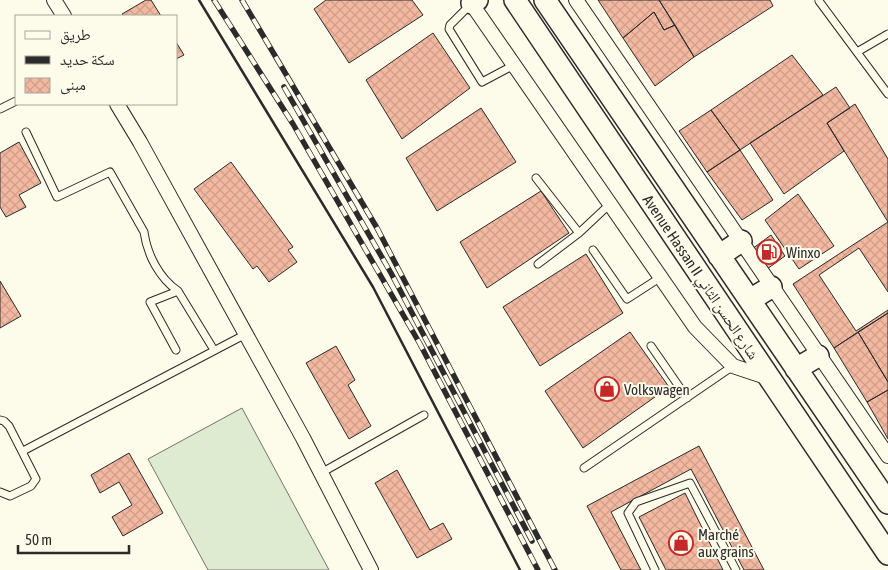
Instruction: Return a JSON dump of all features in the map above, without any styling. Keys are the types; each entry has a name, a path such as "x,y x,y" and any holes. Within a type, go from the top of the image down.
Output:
{"main road":[{"name":"Avenue Hassan II شارع الحسن الثاني","path":"514,0 888,554"},
{"name":"Avenue Hassan II شارع الحسن الثاني","path":"545,0 888,503"},
{"path":"719,256 741,241"},
{"path":"750,300 771,287"},
{"path":"796,370 818,356"}],"street":[{"path":"54,0 63,15"},
{"path":"576,0 888,456"},
{"path":"473,1 514,65 695,327 734,366 769,378"},
{"path":"118,105 246,334 321,473 370,570"}],"lane":[{"path":"473,1 450,25 449,29 482,82 514,65"},
{"path":"819,1 888,94"},
{"path":"857,52 888,34"},
{"path":"0,109 15,102"},
{"path":"26,132 57,196 110,172 144,232 154,263 167,284 178,291 214,350"},
{"path":"536,178 579,233"},
{"path":"538,264 579,233 611,203"},
{"path":"593,250 628,300 661,277"},
{"path":"176,350 150,302 178,291"},
{"path":"23,451 246,334"},
{"path":"651,346 687,398"},
{"path":"584,468 734,366"},
{"path":"321,473 424,416"},
{"path":"0,420 8,423 36,476 35,482 10,496 0,492"},
{"path":"655,570 628,513 636,502 690,483 736,570"}],"green space":[{"path":"242,408 329,570 208,570 148,459"}],"building":[{"path":"146,0 151,0 160,15 123,15"},
{"path":"326,0 412,0 423,15 349,63 314,9"},
{"path":"598,0 659,0 675,25 664,30 654,12 623,38"},
{"path":"659,0 770,0 773,6 694,57"},
{"path":"654,12 664,30 675,25 694,57 655,86 623,38"},
{"path":"433,33 470,88 402,139 366,80"},
{"path":"178,45 184,55 178,58"},
{"path":"792,55 823,95 740,150 711,110"},
{"path":"836,87 850,108 827,123 844,151 784,194 750,143"},
{"path":"855,104 888,159 888,222 827,123"},
{"path":"481,108 516,162 437,211 406,158"},
{"path":"711,110 740,150 707,172 679,131"},
{"path":"19,142 41,183 19,195 26,207 6,217 0,207 0,153"},
{"path":"740,150 773,200 742,220 707,172"},
{"path":"231,162 293,247 288,250 297,262 269,282 257,266 253,269 194,189"},
{"path":"541,191 569,233 487,288 460,242"},
{"path":"798,194 834,246 799,269 765,220"},
{"path":"888,222 888,292 859,248 819,275 856,331 888,310 888,313 834,348 793,284"},
{"name":"Winxo","path":"771,235 785,256 767,269 752,249"},
{"path":"586,254 623,313 540,366 503,307"},
{"path":"0,281 21,316 0,328"},
{"path":"888,313 888,382 858,332"},
{"name":"Volkswagen","path":"630,332 669,387 583,448 545,391"},
{"path":"858,332 888,382 888,390 867,402 834,348"},
{"path":"336,346 355,380 348,385 371,426 349,439 306,363"},
{"path":"888,390 888,439 867,402"},
{"path":"699,446 764,570 744,570 691,469 611,512 641,570 621,570 587,506"},
{"path":"129,453 163,513 123,536 112,517 132,505 119,482 100,493 91,475"},
{"path":"397,470 430,530 443,523 452,539 417,558 375,483"},
{"name":"Marché aux grains","path":"685,493 723,570 666,570 639,517"}],"railway":[{"path":"214,0 293,124 420,344 538,570"},
{"path":"242,0 377,228 555,570"},
{"path":"284,87 391,273 532,541"}],"wall":[{"path":"199,0 373,287 520,570"}],"place":[{"name":"Winxo","path":"769,252"},
{"name":"Volkswagen","path":"607,389"},
{"name":"Marché aux grains","path":"681,543"}]}
